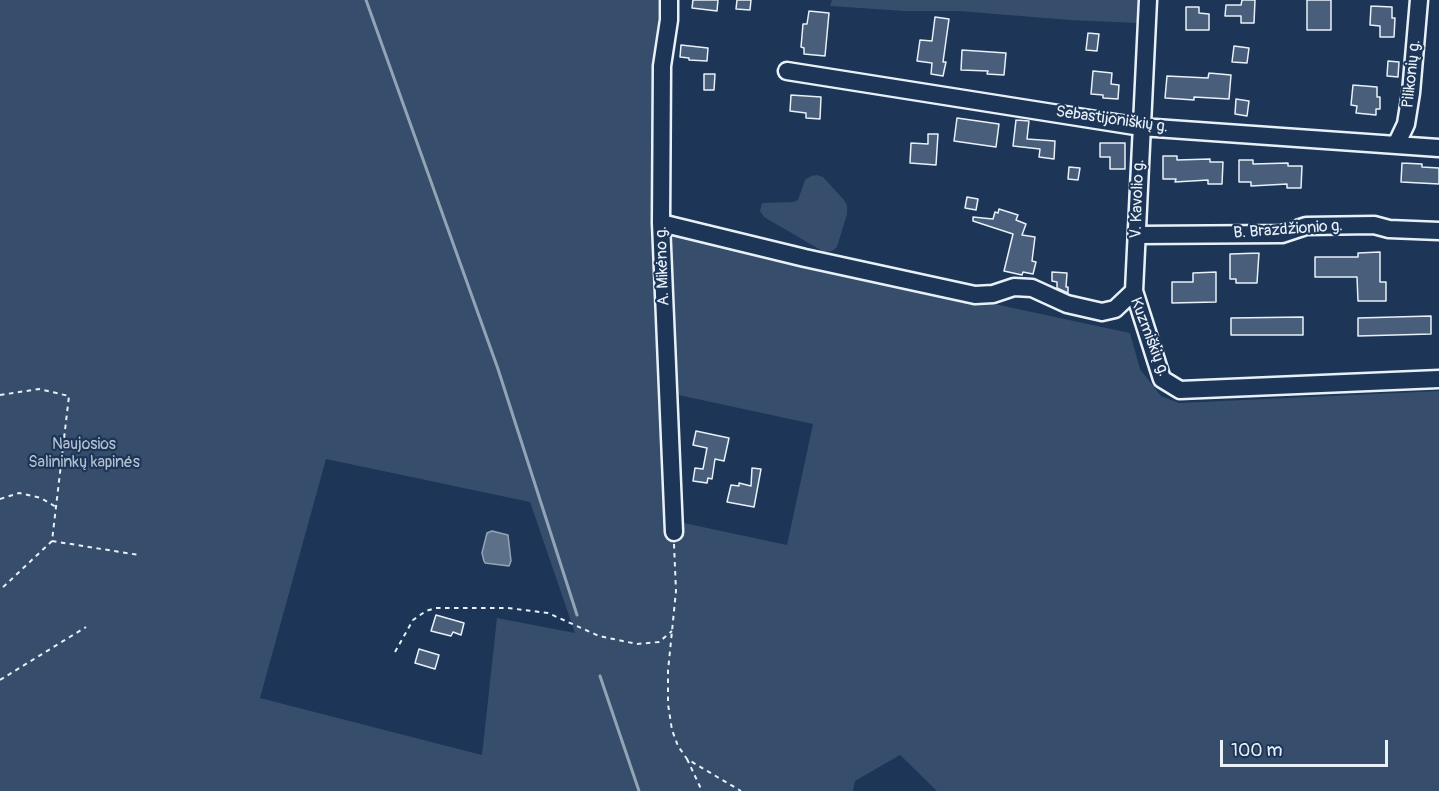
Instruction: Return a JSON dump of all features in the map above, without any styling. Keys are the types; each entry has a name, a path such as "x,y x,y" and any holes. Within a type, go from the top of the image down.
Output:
{"street":[{"name":"A. Mikėno g.","path":"669,0 669,20 662,66 662,223 674,532"},
{"name":"V. Kavolio g.","path":"1134,291 1148,0"},
{"name":"Pilikonių g.","path":"1396,145 1406,124 1411,93 1419,0"},
{"name":"Sebastijoniškių g.","path":"787,71 1141,126 1439,148"},
{"name":"Kuzmiškių g.","path":"662,223 805,258 975,295 993,294 1014,287 1032,288 1067,304 1102,312 1115,309 1134,291 1162,379 1180,390 1439,379"},
{"name":"B. Brazdžionio g.","path":"1137,236 1282,234 1306,226 1374,225 1389,229 1439,231"}],"path":[{"path":"0,395 39,389 69,396 52,541 0,590"},
{"path":"0,499 19,493 41,498 56,507"},
{"path":"674,532 676,591 668,671 668,704 672,730 678,746 687,759 702,791"},
{"path":"52,541 139,555"},
{"path":"395,652 413,620 426,611 436,609 489,607 548,613 599,636 637,644 659,642 672,631"},
{"path":"0,680 86,627"},
{"path":"687,759 741,791"}],"green space":[{"name":"Naujosios Salininkų kapinės","path":"0,0 658,0 657,232 1130,333 1140,369 1161,396 1179,403 1439,391 1439,791 937,791 900,755 855,781 853,791 0,791","holes":["660,391 813,424 787,545 665,519","326,459 530,502 575,633 497,618 482,755 260,698"]},
{"path":"832,0 1140,0 1138,23 959,11 904,11 830,6"},
{"path":"817,175 823,177 847,205 847,214 837,247 832,251 824,252 764,217 760,211 762,203 798,200 805,180"}],"shaded area":[{"path":"492,531 508,535 511,561 509,566 484,561 482,553 487,533"}],"building":[{"path":"693,0 718,0 717,11 692,8"},
{"path":"737,0 751,0 750,10 736,9"},
{"path":"1242,0 1255,0 1254,23 1241,23 1241,16 1225,16 1226,5 1241,5"},
{"path":"1307,0 1331,0 1331,30 1307,30"},
{"path":"1371,6 1392,7 1392,18 1395,18 1394,37 1380,37 1380,26 1370,25"},
{"path":"1186,7 1199,7 1199,13 1209,14 1209,30 1186,30"},
{"path":"809,11 829,13 825,56 804,54 804,48 801,47 803,24 807,24"},
{"path":"935,17 949,19 943,76 931,74 932,63 917,61 920,40 932,41"},
{"path":"1088,33 1099,34 1097,51 1086,50"},
{"path":"681,45 708,48 707,61 680,57"},
{"path":"1234,46 1249,48 1247,63 1232,62"},
{"path":"962,50 1006,53 1004,75 987,74 988,71 961,70"},
{"path":"1388,61 1399,62 1398,77 1387,76"},
{"path":"1093,71 1112,73 1111,84 1119,85 1118,99 1091,94"},
{"path":"1209,73 1231,75 1229,99 1165,98 1167,76 1208,78"},
{"path":"704,74 715,74 714,90 704,90"},
{"path":"1353,85 1377,87 1380,109 1376,109 1376,115 1356,113 1357,106 1351,105"},
{"path":"791,95 821,97 820,119 806,118 806,113 790,111"},
{"path":"1236,99 1249,101 1247,116 1235,114"},
{"path":"957,118 999,124 996,147 954,141"},
{"path":"1016,120 1029,121 1027,139 1055,141 1054,159 1039,157 1040,149 1013,146"},
{"path":"928,134 938,134 936,165 910,163 911,143 928,144"},
{"path":"1100,143 1125,143 1125,169 1110,169 1110,157 1100,157"},
{"path":"1163,156 1177,156 1177,160 1210,159 1210,162 1223,162 1222,184 1208,184 1208,180 1175,182 1176,179 1163,179"},
{"path":"1239,160 1253,160 1253,164 1288,163 1288,166 1302,166 1301,188 1287,188 1287,184 1251,186 1251,182 1239,182"},
{"path":"1402,163 1439,168 1439,184 1401,182"},
{"path":"1069,167 1080,168 1078,180 1068,179"},
{"path":"967,197 978,199 976,210 965,208"},
{"path":"999,209 1018,215 1016,220 1026,224 1022,235 1035,237 1032,261 1036,262 1033,274 1023,272 1022,275 1004,271 1013,234 973,221 973,217 993,219 995,212 998,213"},
{"path":"1380,252 1380,282 1386,282 1386,301 1358,301 1357,277 1315,277 1315,257 1358,257 1358,253"},
{"path":"1259,253 1257,283 1236,283 1236,279 1230,279 1230,254"},
{"path":"1052,272 1067,273 1068,293 1057,288 1057,282 1052,281"},
{"path":"1216,272 1216,302 1172,303 1172,282 1193,282 1193,273"},
{"path":"1431,316 1431,334 1358,336 1358,318"},
{"path":"1303,317 1303,335 1231,335 1231,318"},
{"path":"696,431 729,438 724,461 715,459 712,479 708,478 707,483 693,481 695,468 703,469 707,448 693,445"},
{"path":"752,468 761,469 754,507 727,502 731,485 739,486 739,483 751,486"},
{"path":"436,615 464,623 461,635 453,632 451,636 431,631"},
{"path":"419,649 439,655 435,669 415,663"}],"waterway":[{"path":"366,0 498,369 577,615"},
{"path":"600,676 639,791"}]}
